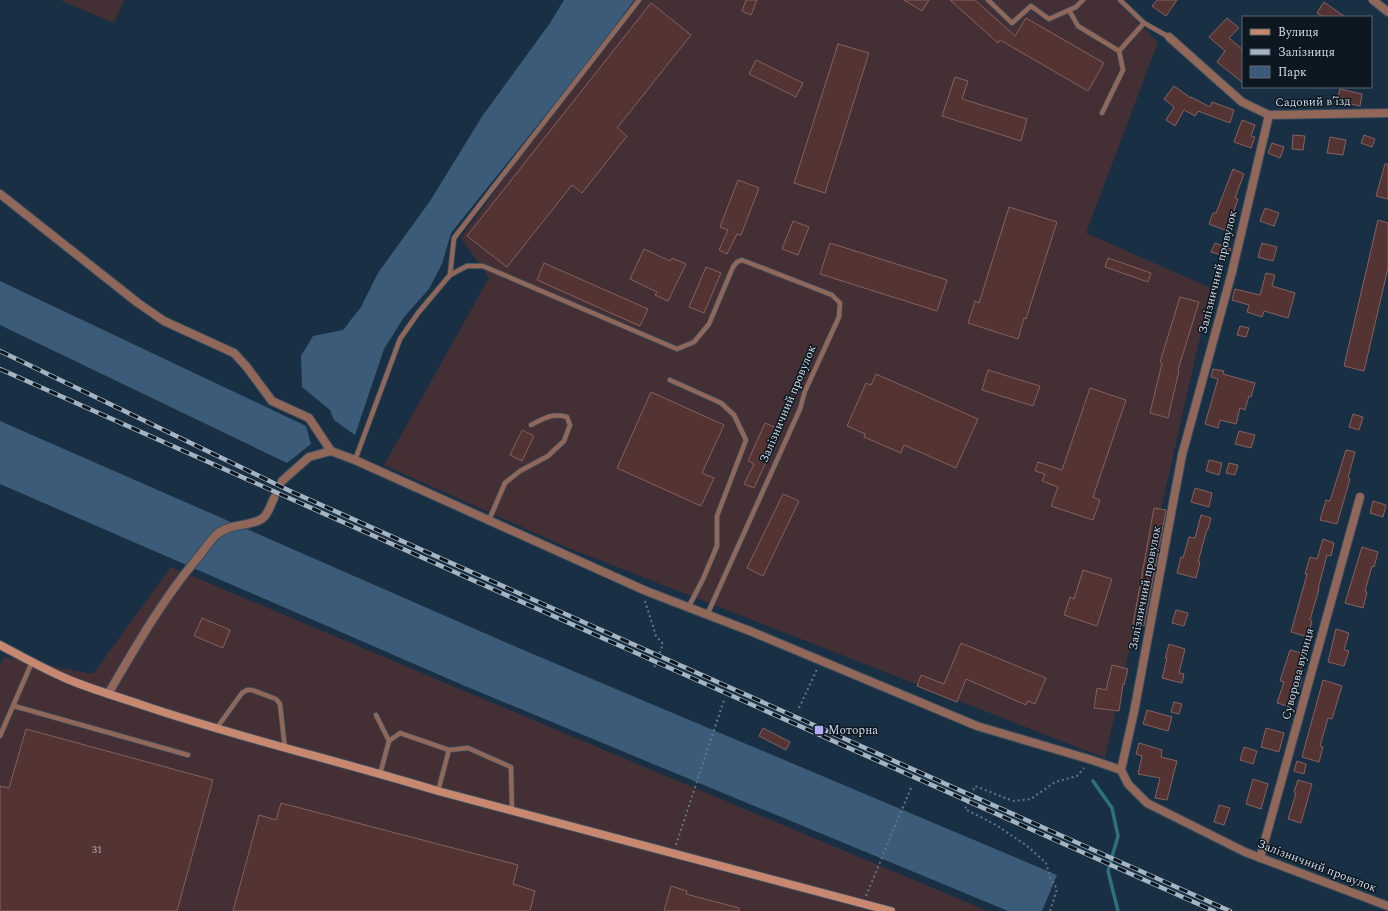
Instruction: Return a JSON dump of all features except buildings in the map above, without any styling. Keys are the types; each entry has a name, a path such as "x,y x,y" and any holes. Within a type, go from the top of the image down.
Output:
{"main road":[{"path":"0,645 65,678 108,694 216,729 438,791 673,853 868,907 891,911"}],"street":[{"path":"1372,0 1388,12"},
{"name":"Садовий в’їзд","path":"1169,37 1242,102 1269,115 1388,113"},
{"name":"Залізничний провулок","path":"1269,115 1232,272 1182,455 1134,712 1121,770 1128,784 1147,803 1245,852 1388,906"},
{"path":"0,194 138,303 164,321 234,353 246,366 272,401 309,418 331,452"},
{"path":"282,481 309,456 331,452 355,460 646,591 750,631 977,726 1121,770"},
{"name":"Суворова вулиця","path":"1260,858 1360,497"},
{"path":"108,694 147,628 182,577 216,536 231,526 258,520 264,517 274,498"}],"lane":[{"path":"355,460 400,340 418,313 450,275 454,238 639,0"},
{"path":"988,0 1012,23 1031,6 1049,18 1076,7 1082,0"},
{"path":"1120,0 1144,23 1169,37"},
{"path":"1069,10 1078,26 1119,51 1123,70 1102,113"},
{"path":"1119,51 1144,23"},
{"name":"Залізничний провулок","path":"450,275 467,266 483,266 677,349 694,342 709,324 733,267 737,262 742,260 832,295 840,303 839,317 805,391 800,409 707,615"},
{"path":"670,380 721,403 734,415 746,440 717,516 717,546 703,579 688,608"},
{"path":"489,520 504,483 520,471 548,456 564,441 570,425 567,416 557,414 544,418 531,425"},
{"path":"0,736 32,662"},
{"path":"216,729 242,694 247,690 252,690 276,699 280,704 285,749"},
{"path":"14,706 188,755"},
{"path":"376,715 389,741"},
{"path":"380,774 389,741 400,733 449,750 468,748 511,767 512,810"},
{"path":"438,791 449,750"}],"path":[{"path":"646,591 644,602 656,636 663,644 654,668"},
{"path":"799,708 821,661"},
{"path":"673,853 724,700"},
{"path":"1050,911 1057,889 1050,877 1046,862 1026,845 996,825 965,810 975,786 1013,801 1031,799 1055,782 1077,776 1092,760"},
{"path":"868,907 905,799 911,788"}],"shaded area":[{"path":"60,0 124,0 114,23"},
{"path":"632,0 1116,0 1158,42 1086,233 1211,288 1105,758 566,547 384,465 489,278 461,238"},
{"path":"171,567 988,911 0,911 0,667 4,657 93,674"}],"green space":[{"path":"564,0 634,0 605,40 451,233 442,264 429,289 404,317 384,349 355,435 334,420 330,410 302,387 301,356 313,336 343,330 361,307 378,273 430,201 483,115 550,23"},
{"path":"0,281 306,426 311,444 287,463 0,325"},
{"path":"0,421 521,649 1057,875 1042,911 1008,911 465,686 0,484"}],"waterway":[{"path":"1093,781 1112,808 1118,836 1108,871 1118,911"}],"tunnel":[{"path":"274,498 282,481"}],"railway":[{"path":"0,351 290,491 1230,911"},
{"path":"0,369 1214,911"}],"place":[{"name":"Моторна","path":"819,730"}]}
